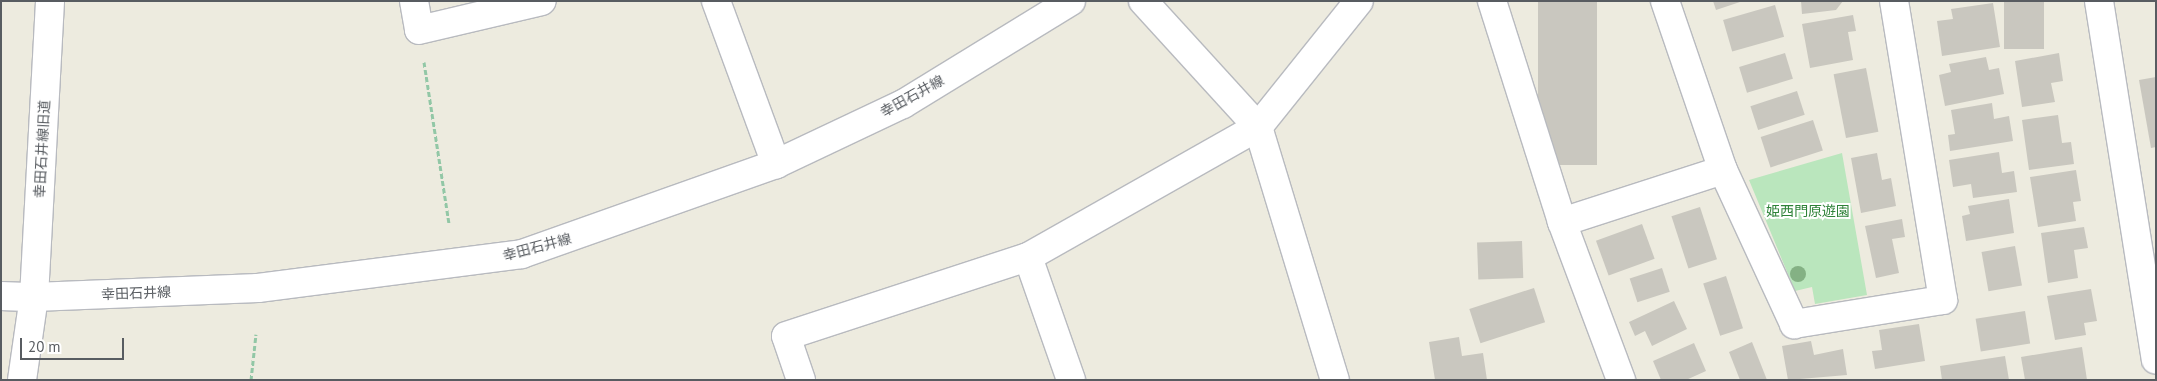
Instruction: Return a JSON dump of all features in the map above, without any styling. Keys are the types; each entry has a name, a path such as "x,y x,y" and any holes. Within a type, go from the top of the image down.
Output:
{"street":[{"name":"幸田石井線旧道","path":"34,297 50,1"},
{"path":"414,1 419,30 542,1"},
{"path":"716,1 776,164"},
{"name":"幸田石井線","path":"1,296 34,297 258,288 522,254 776,164 903,104 1071,1"},
{"path":"1143,1 1258,127 1336,380"},
{"path":"801,380 786,336 1028,256 1258,127 1359,1"},
{"path":"1492,1 1562,222 1621,380"},
{"path":"1665,1 1723,170 1794,324 1943,300 1894,1"},
{"path":"2099,1 2156,360"},
{"path":"1562,222 1723,170"},
{"path":"1028,256 1071,380"},
{"path":"22,380 34,297"}],"path":[{"path":"419,30 449,224"},
{"path":"250,380 256,334"}],"green space":[{"name":"姫西門原遊園","path":"1842,153 1867,295 1815,304 1812,287 1795,291 1749,180"}],"building":[{"path":"1538,1 1597,1 1597,165 1538,165"},
{"path":"1713,1 1740,1 1740,2 1716,10"},
{"path":"1801,1 1843,1 1836,10 1802,14"},
{"path":"2004,1 2044,1 2044,49 2004,49"},
{"path":"1993,3 2000,47 1942,56 1937,21 1953,19 1951,9"},
{"path":"1775,5 1784,37 1732,52 1723,20"},
{"path":"1853,15 1856,31 1848,32 1853,60 1810,68 1802,24"},
{"path":"1785,53 1793,79 1747,93 1739,67"},
{"path":"2059,53 2063,81 2051,83 2055,102 2022,107 2015,61"},
{"path":"1986,57 1989,70 1999,68 2004,94 1945,106 1939,75 1951,72 1949,64"},
{"path":"1866,68 1878,132 1846,138 1834,74"},
{"path":"2156,77 2156,147 2151,148 2139,80"},
{"path":"1797,91 1805,115 1758,130 1750,106"},
{"path":"1992,103 1994,119 2009,116 2013,141 1950,151 1948,135 1955,134 1951,110"},
{"path":"2058,115 2062,143 2071,142 2074,164 2029,170 2022,120"},
{"path":"1813,120 1823,150 1771,167 1761,137"},
{"path":"1999,152 2002,173 2014,171 2017,192 1973,198 1971,184 1953,187 1949,160"},
{"path":"1877,153 1882,180 1891,178 1896,206 1861,213 1851,158"},
{"path":"2076,170 2081,201 2073,202 2076,221 2038,227 2030,177"},
{"path":"2009,199 2014,233 1966,241 1962,216 1970,214 1968,206"},
{"path":"1700,207 1717,259 1688,269 1671,216"},
{"path":"1902,219 1905,237 1892,239 1899,273 1876,278 1865,226"},
{"path":"1642,224 1655,259 1609,276 1596,241"},
{"path":"2084,227 2088,248 2074,250 2078,278 2048,283 2041,233"},
{"path":"1522,241 1523,278 1478,280 1477,243"},
{"path":"2015,246 2022,285 1988,291 1982,252"},
{"path":"1662,268 1670,292 1637,302 1630,279"},
{"path":"1726,276 1743,328 1720,336 1703,283"},
{"path":"1534,288 1545,322 1480,343 1469,309"},
{"path":"2091,289 2097,321 2084,323 2086,335 2055,340 2047,296"},
{"path":"1674,301 1687,329 1652,346 1645,331 1635,336 1629,322"},
{"path":"2025,311 2030,344 1981,351 1976,319"},
{"path":"1919,324 1925,361 1875,369 1872,351 1882,350 1879,330"},
{"path":"1459,337 1462,356 1483,353 1487,380 1435,380 1429,342"},
{"path":"1811,341 1814,355 1843,349 1847,375 1788,380 1782,346"},
{"path":"1752,342 1767,380 1740,380 1729,352"},
{"path":"1694,343 1706,371 1686,380 1661,380 1653,361"},
{"path":"2082,347 2087,380 2025,380 2021,357"},
{"path":"2005,356 2009,380 1942,380 1940,366"}]}
